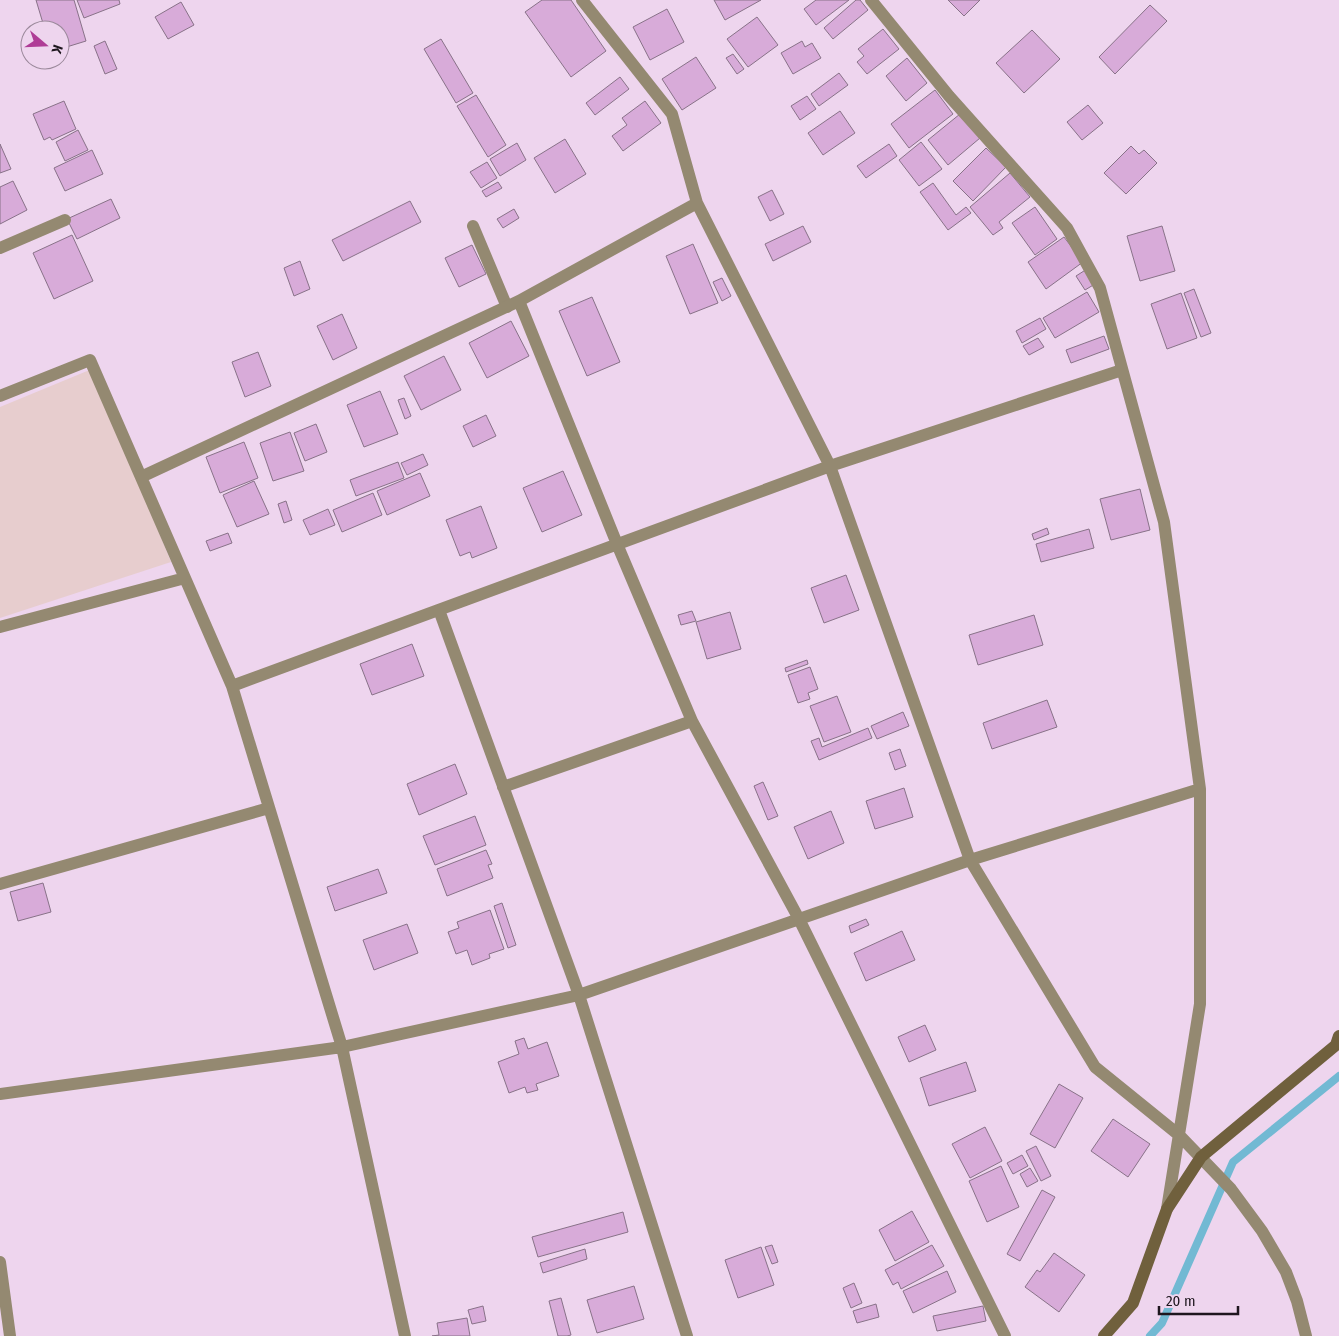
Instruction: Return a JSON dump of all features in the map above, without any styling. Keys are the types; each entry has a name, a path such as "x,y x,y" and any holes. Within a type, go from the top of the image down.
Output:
{"street":[{"path":"582,0 672,114 697,202 830,466 970,860 1094,1067 1179,1135 1201,1157 1231,1189 1275,1251 1297,1301 1306,1336"},
{"path":"871,0 949,96 1066,228 1100,288 1164,522 1200,789 1200,1004 1167,1210 1133,1303 1104,1336"},
{"path":"141,477 513,304 697,202"},
{"path":"0,248 65,220"},
{"path":"473,226 513,304 692,721 799,919 1005,1336"},
{"path":"0,396 90,360 232,686 342,1047 405,1336"},
{"path":"232,686 830,466 1122,370"},
{"path":"0,627 185,578"},
{"path":"438,610 579,995 687,1336"},
{"path":"503,787 692,721"},
{"path":"0,1094 342,1047 579,995 970,860 1200,789"},
{"path":"0,884 269,808"},
{"path":"1167,1210 1201,1157 1336,1045 1339,1036"},
{"path":"0,1262 10,1336"}],"shaded area":[{"path":"92,369 171,562 0,618 0,407"}],"building":[{"path":"36,0 74,0 86,41 70,46 70,20 42,20"},
{"path":"77,0 119,0 120,4 84,18"},
{"path":"542,0 571,0 606,51 571,77 525,12"},
{"path":"714,0 761,0 725,20"},
{"path":"816,0 849,0 816,25 804,9"},
{"path":"856,0 860,0 868,10 833,39 824,28"},
{"path":"948,0 980,0 964,16"},
{"path":"181,2 194,25 168,39 155,17"},
{"path":"1150,5 1167,21 1115,74 1099,57"},
{"path":"667,9 684,42 650,60 633,27"},
{"path":"757,17 778,45 748,67 727,39"},
{"path":"883,29 899,49 867,74 857,62 864,56 858,49"},
{"path":"1032,30 1060,59 1024,93 996,63"},
{"path":"441,39 473,93 456,103 424,49"},
{"path":"105,41 117,69 105,74 94,46"},
{"path":"802,41 805,47 812,43 821,58 793,74 781,53"},
{"path":"733,54 744,69 737,74 726,58"},
{"path":"696,57 716,88 682,110 662,79"},
{"path":"907,58 927,83 906,101 886,76"},
{"path":"839,73 848,85 819,106 811,94"},
{"path":"620,77 629,89 595,115 586,103"},
{"path":"935,90 953,114 909,148 891,124"},
{"path":"476,95 506,145 488,157 457,106"},
{"path":"807,96 816,109 800,120 791,106"},
{"path":"64,101 76,129 52,140 50,137 44,140 33,114"},
{"path":"645,101 661,123 623,151 612,136 627,125 622,118"},
{"path":"1088,105 1103,123 1082,140 1067,122"},
{"path":"840,111 855,133 823,155 808,133"},
{"path":"960,114 980,138 948,165 928,140"},
{"path":"78,130 88,150 65,161 56,142"},
{"path":"565,139 586,174 555,193 534,158"},
{"path":"921,142 942,169 919,186 899,160"},
{"path":"517,143 526,160 500,176 490,159"},
{"path":"0,144 11,169 0,173"},
{"path":"889,144 897,156 866,178 857,166"},
{"path":"1131,146 1139,154 1144,150 1157,163 1126,194 1104,173"},
{"path":"986,148 1006,167 973,201 953,181"},
{"path":"92,150 103,174 65,191 54,168"},
{"path":"487,162 497,178 481,188 470,172"},
{"path":"1010,173 1030,197 999,222 1003,228 993,235 970,207"},
{"path":"13,181 27,210 0,224 0,187"},
{"path":"498,182 502,188 486,197 482,191"},
{"path":"933,183 956,215 966,207 971,213 948,230 920,192"},
{"path":"772,190 784,214 770,221 758,197"},
{"path":"111,199 120,218 77,239 67,219"},
{"path":"410,201 421,222 343,261 332,240"},
{"path":"1035,207 1057,239 1035,255 1012,223"},
{"path":"514,209 519,218 503,228 497,219"},
{"path":"803,226 811,242 773,261 765,244"},
{"path":"1162,226 1175,271 1140,281 1127,236"},
{"path":"72,235 93,281 54,299 33,253"},
{"path":"1064,237 1083,262 1046,289 1028,262"},
{"path":"693,244 718,303 690,314 666,256"},
{"path":"472,245 486,274 459,287 445,258"},
{"path":"300,261 310,289 294,296 284,268"},
{"path":"1087,269 1095,284 1085,290 1076,276"},
{"path":"722,278 731,296 722,301 713,282"},
{"path":"1194,289 1211,333 1201,337 1184,293"},
{"path":"1087,292 1099,312 1055,338 1043,318"},
{"path":"1181,293 1197,338 1167,349 1151,304"},
{"path":"592,297 620,362 587,376 559,311"},
{"path":"342,314 357,348 333,360 317,326"},
{"path":"1040,318 1046,329 1022,343 1016,331"},
{"path":"511,321 529,356 487,378 469,343"},
{"path":"1104,336 1109,349 1071,363 1066,350"},
{"path":"1038,338 1044,347 1029,355 1023,346"},
{"path":"258,352 271,386 245,397 232,362"},
{"path":"444,356 461,390 421,410 404,376"},
{"path":"380,391 398,434 364,447 347,405"},
{"path":"404,398 411,416 405,419 398,400"},
{"path":"486,415 496,436 473,447 463,426"},
{"path":"316,424 327,452 305,461 294,433"},
{"path":"290,432 304,471 273,481 260,443"},
{"path":"244,442 258,478 220,493 206,457"},
{"path":"423,454 428,465 407,475 401,463"},
{"path":"398,462 404,478 356,496 350,480"},
{"path":"563,471 582,515 542,532 523,488"},
{"path":"420,473 430,496 387,515 377,491"},
{"path":"254,481 269,514 237,527 223,495"},
{"path":"1140,489 1150,530 1111,540 1100,499"},
{"path":"373,493 382,515 342,532 333,510"},
{"path":"286,501 292,520 284,523 278,504"},
{"path":"481,506 497,548 472,558 470,552 460,556 446,520"},
{"path":"328,509 335,525 310,535 303,520"},
{"path":"1047,528 1049,534 1034,540 1032,534"},
{"path":"1089,529 1094,548 1041,562 1036,544"},
{"path":"228,533 232,543 210,551 206,541"},
{"path":"846,575 859,610 824,623 811,588"},
{"path":"692,611 696,621 681,625 678,615"},
{"path":"730,612 741,649 707,659 696,622"},
{"path":"1034,615 1043,645 978,665 969,635"},
{"path":"412,644 424,676 372,695 360,664"},
{"path":"807,660 808,664 786,672 785,668"},
{"path":"810,667 818,689 808,693 810,699 798,703 788,675"},
{"path":"837,696 851,732 824,742 810,706"},
{"path":"1047,700 1057,727 992,749 983,723"},
{"path":"903,712 909,726 877,739 871,726"},
{"path":"868,728 872,738 819,760 811,741 819,738 822,747"},
{"path":"900,749 906,766 895,770 889,753"},
{"path":"455,764 467,794 419,815 407,784"},
{"path":"763,782 778,816 768,820 754,786"},
{"path":"904,788 913,817 875,829 866,801"},
{"path":"831,811 844,843 808,859 794,827"},
{"path":"475,816 486,845 435,865 423,836"},
{"path":"486,850 492,864 488,865 493,878 447,896 437,869"},
{"path":"378,869 387,893 335,911 327,887"},
{"path":"43,883 51,912 18,921 10,892"},
{"path":"502,903 516,945 508,948 494,906"},
{"path":"490,910 504,949 489,954 490,958 472,965 467,950 456,954 448,932 459,928 457,922"},
{"path":"866,919 869,925 851,933 849,926"},
{"path":"407,924 418,953 374,970 363,940"},
{"path":"902,931 915,960 866,981 854,953"},
{"path":"925,1025 936,1050 909,1062 898,1037"},
{"path":"524,1038 528,1049 547,1042 559,1076 536,1084 538,1090 527,1093 525,1087 509,1093 498,1062 519,1054 515,1041"},
{"path":"966,1062 976,1091 929,1106 920,1078"},
{"path":"1059,1084 1083,1098 1055,1148 1030,1134"},
{"path":"1113,1119 1150,1144 1128,1177 1091,1151"},
{"path":"985,1127 1002,1161 970,1178 952,1144"},
{"path":"1036,1146 1051,1176 1041,1181 1026,1151"},
{"path":"1022,1155 1028,1166 1013,1174 1007,1163"},
{"path":"1001,1166 1019,1207 987,1222 969,1181"},
{"path":"1030,1168 1038,1181 1027,1187 1020,1174"},
{"path":"1042,1190 1055,1197 1020,1261 1007,1254"},
{"path":"912,1211 929,1242 895,1261 879,1230"},
{"path":"623,1212 628,1232 538,1257 532,1237"},
{"path":"772,1245 778,1262 772,1264 765,1247"},
{"path":"932,1245 944,1266 901,1289 898,1282 893,1285 885,1270"},
{"path":"761,1247 774,1285 738,1298 725,1260"},
{"path":"585,1249 587,1259 543,1273 540,1263"},
{"path":"1054,1253 1085,1275 1059,1312 1025,1287 1037,1270 1040,1272"},
{"path":"947,1271 956,1292 913,1313 903,1291"},
{"path":"854,1283 862,1303 851,1308 843,1288"},
{"path":"634,1286 644,1319 597,1333 587,1300"},
{"path":"561,1298 571,1335 567,1336 558,1336 549,1301"},
{"path":"876,1304 879,1317 857,1323 853,1311"},
{"path":"483,1306 486,1321 472,1324 468,1310"},
{"path":"983,1306 986,1321 937,1331 933,1316"},
{"path":"467,1318 470,1336 432,1336 439,1335 437,1323"}],"waterway":[{"path":"1150,1336 1162,1323 1233,1162 1339,1076"}]}
